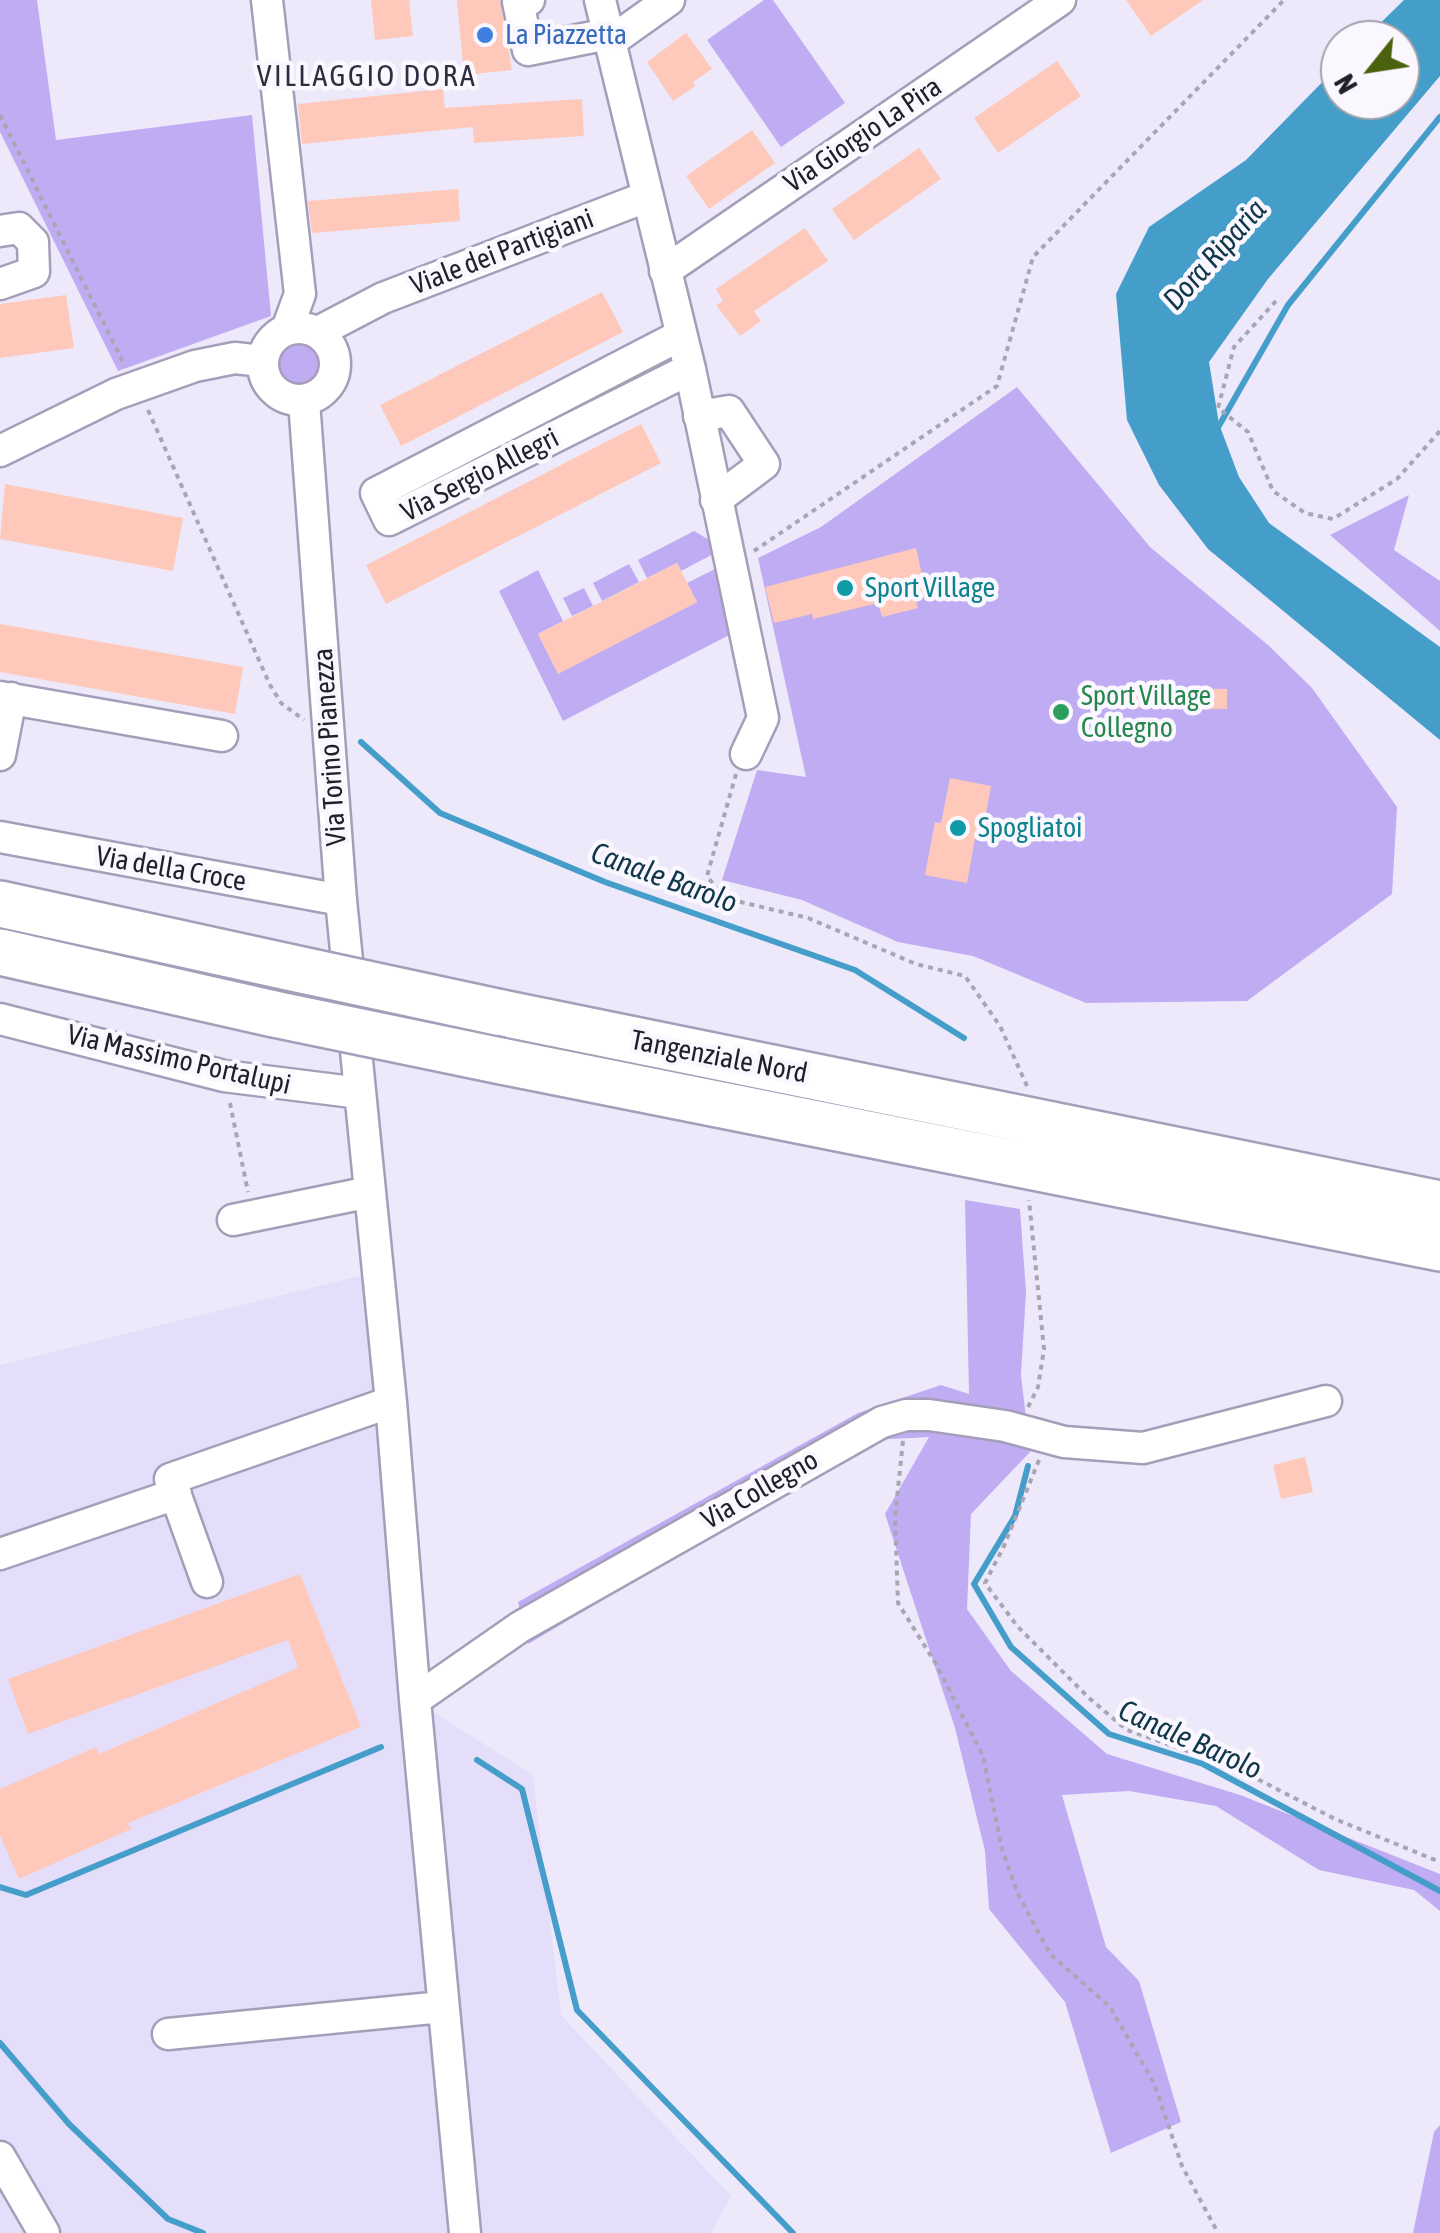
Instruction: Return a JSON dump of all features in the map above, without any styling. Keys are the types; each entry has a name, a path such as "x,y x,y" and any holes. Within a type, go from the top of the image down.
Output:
{"highway":[{"name":"Tangenziale Nord","path":"0,904 498,1012 1440,1204"},
{"name":"Tangenziale Nord","path":"0,952 501,1061 1440,1248"}],"street":[{"path":"267,0 300,294 313,338 336,368 330,384 319,395 304,401 288,399 274,391 264,378 262,361 266,348 275,336 313,338"},
{"path":"529,0 518,2 528,50 609,38 669,0"},
{"path":"600,0 690,369 763,718 746,754"},
{"name":"Via Giorgio La Pira","path":"665,271 1060,0"},
{"name":"Viale dei Partigiani","path":"313,338 383,298 646,196"},
{"path":"0,231 19,228 33,242 34,272 0,284"},
{"name":"Via Sergio Allegri","path":"681,335 376,493 389,520 690,369"},
{"path":"0,451 136,387 215,360 262,361"},
{"name":"Via Torino Pianezza","path":"304,401 341,900 360,1094"},
{"path":"699,416 729,411 764,464 716,500"},
{"path":"0,755 5,698 222,736"},
{"name":"Via della Croce","path":"0,838 341,900"},
{"name":"Via Massimo Portalupi","path":"0,1019 224,1076 360,1094"},
{"path":"360,1094 392,1402 415,1700 465,2233"},
{"path":"243,1218 370,1192"},
{"name":"Via Collegno","path":"415,1700 520,1628 882,1422 906,1415 928,1415 1064,1442 1143,1448 1326,1400"},
{"path":"208,1582 170,1479 392,1402"},
{"path":"0,1554 176,1494"},
{"path":"168,2034 442,2007"},
{"path":"0,2157 44,2233"}],"path":[{"path":"730,568 996,386 1033,256 1284,0"},
{"path":"0,116 136,387 270,685 281,703 296,716 314,720"},
{"path":"1276,301 1234,346 1218,408 1248,432 1273,491 1306,513 1333,519 1397,479 1440,431"},
{"path":"746,754 734,778 707,876 724,898 808,918 916,964 965,976 1000,1026 1028,1087"},
{"path":"224,1076 243,1218"},
{"path":"1028,1196 1044,1349 1031,1433 1041,1456 984,1584 1018,1627 1127,1730 1234,1767 1335,1819 1440,1862"},
{"path":"906,1415 896,1517 898,1604 936,1664 983,1756 1002,1849 1018,1894 1050,1954 1110,2007 1154,2083 1182,2166 1218,2233"}],"shaded area":[{"path":"0,0 37,0 56,140 252,115 271,316 118,371 0,132"},
{"path":"764,0 773,0 845,103 781,147 707,40"},
{"path":"299,341 315,348 322,364 315,380 299,387 283,380 276,364 283,348"},
{"name":"Sport Village Collegno","path":"1017,387 1150,547 1268,645 1312,688 1397,807 1392,894 1247,1001 1086,1003 973,956 898,942 802,900 722,880 757,770 806,777 758,558 821,527"},
{"path":"1409,495 1394,550 1440,581 1440,631 1330,535"},
{"path":"694,531 711,541 715,553 681,571 677,563 647,578 638,560"},
{"path":"629,564 639,582 602,601 593,583"},
{"path":"719,567 735,632 563,721 499,591 538,570 563,621 538,634 558,673 697,602 687,583"},
{"path":"584,588 593,606 572,616 563,598"},
{"path":"965,1200 1020,1209 1026,1292 1021,1375 1030,1452 971,1514 967,1609 1011,1671 1107,1754 1240,1795 1440,1874 1440,1911 1414,1890 1319,1870 1216,1806 1129,1791 1062,1795 1106,1947 1139,1981 1181,2122 1111,2153 1065,2002 989,1909 985,1851 955,1728 885,1514 929,1437 874,1440 528,1644 518,1602 858,1413 941,1385 969,1394"},
{"path":"379,1271 415,1700 533,1775 561,2015 731,2196 711,2233 0,2233 0,1365"},
{"path":"1440,2125 1440,2233 1413,2233 1434,2132"}],"water":[{"path":"1404,0 1440,0 1440,76 1420,100 1420,20 1384,20"},
{"name":"Dora Riparia","path":"1320,84 1320,120 1403,120 1268,279 1209,362 1219,424 1239,477 1269,523 1440,647 1440,740 1208,549 1159,485 1127,420 1116,294 1149,227 1246,160"}],"building":[{"path":"371,0 409,0 413,36 375,40"},
{"name":"La Piazzetta","path":"457,0 500,0 512,70 464,75"},
{"path":"1126,0 1203,0 1151,36"},
{"path":"686,33 712,69 673,101 647,62"},
{"path":"1057,61 1081,96 998,153 974,118"},
{"path":"443,89 445,108 582,99 584,136 474,143 473,127 302,144 298,104"},
{"path":"752,130 775,163 709,209 686,176"},
{"path":"919,148 941,179 854,240 832,209"},
{"path":"458,189 460,221 312,233 308,201"},
{"path":"805,228 828,261 754,311 761,321 740,336 716,305 723,301 716,289"},
{"path":"602,292 623,332 401,446 380,405"},
{"path":"66,295 74,348 0,358 0,304"},
{"path":"641,424 661,463 386,604 366,565"},
{"path":"5,484 183,518 173,571 0,539"},
{"name":"Sport Village","path":"916,548 926,592 914,595 918,608 882,617 878,603 813,619 812,614 774,623 765,587"},
{"path":"677,563 697,602 558,674 538,634"},
{"path":"0,624 243,667 235,714 0,672"},
{"path":"1106,687 1227,689 1227,709 1106,707"},
{"name":"Spogliatoi","path":"950,778 991,786 982,835 976,833 967,883 925,875 935,822 941,823"},
{"path":"1305,1457 1313,1492 1281,1499 1273,1465"},
{"path":"300,1574 361,1727 128,1823 131,1829 19,1879 0,1836 0,1789 96,1747 99,1754 298,1668 288,1640 28,1734 8,1679"}],"waterway":[{"path":"1216,431 1288,305 1440,117"},
{"name":"Canale Barolo","path":"361,742 440,813 605,882 855,970 964,1038"},
{"name":"Canale Barolo","path":"1028,1466 1015,1516 974,1584 1011,1647 1109,1734 1203,1764 1440,1891"},
{"path":"0,1887 26,1895 381,1747"},
{"path":"477,1760 522,1789 577,2010 793,2233"},
{"path":"0,2043 69,2124 168,2219 203,2233"}],"place":[{"name":"La Piazzetta","path":"485,35"},
{"name":"Sport Village","path":"845,588"},
{"name":"Sport Village Collegno","path":"1061,712"},
{"name":"Spogliatoi","path":"958,828"}],"district":[{"name":"VILLAGGIO DORA","path":"367,77"}]}
